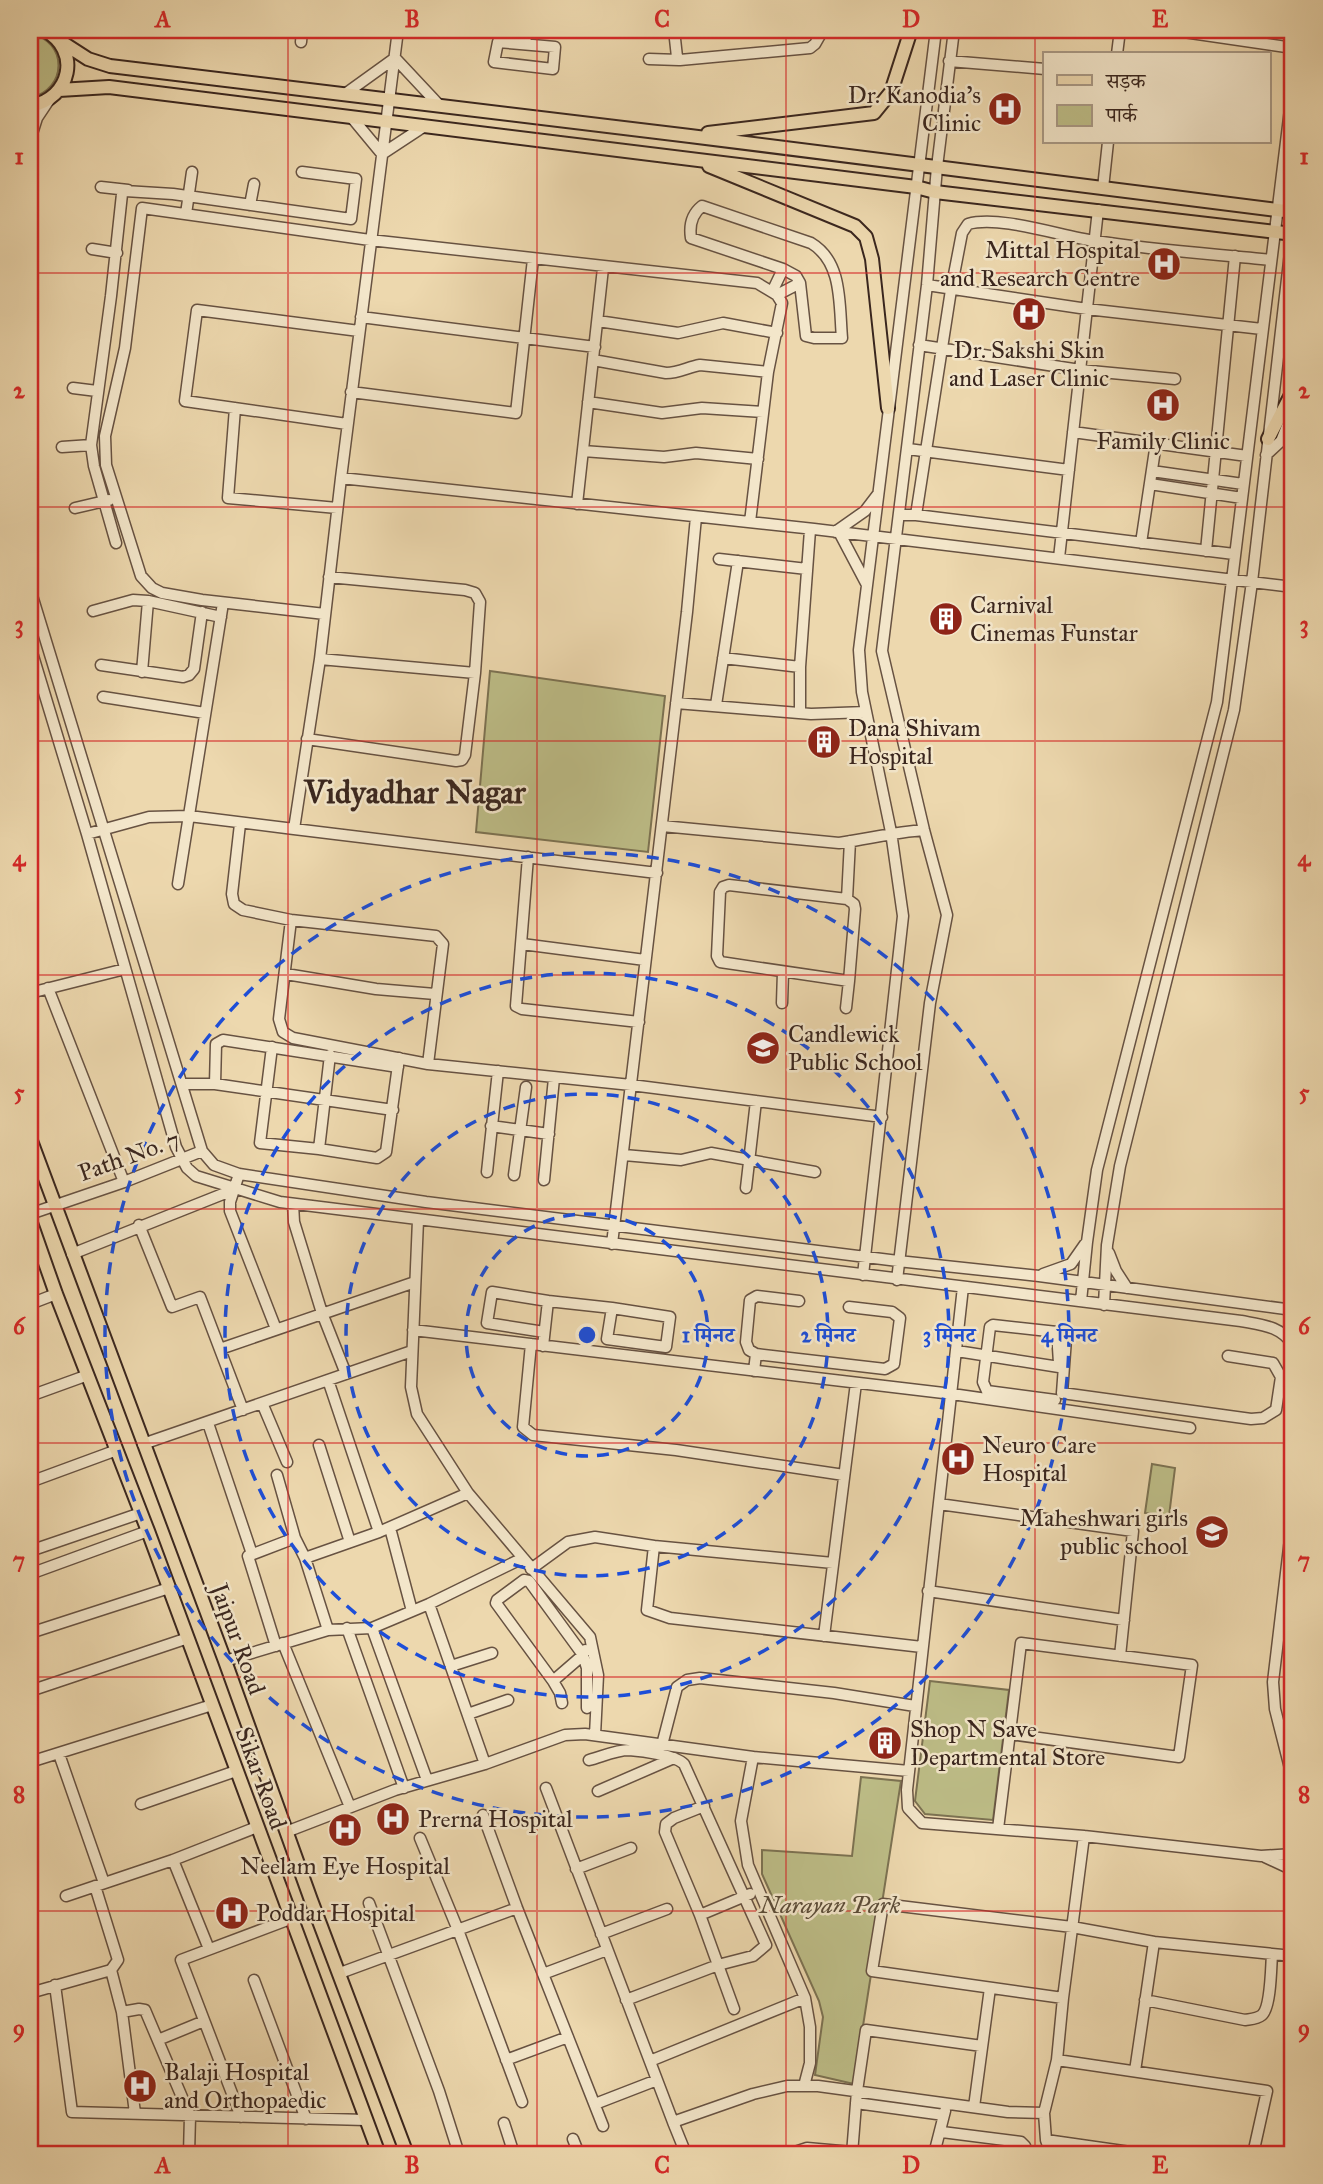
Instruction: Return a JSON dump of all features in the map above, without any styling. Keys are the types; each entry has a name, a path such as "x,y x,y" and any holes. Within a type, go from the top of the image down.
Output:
{"main road":[{"path":"45,30 89,59 110,66 1293,212"},
{"path":"690,136 874,113 891,93 911,30"},
{"path":"30,106 49,100 65,79 68,65 65,51 57,39"},
{"path":"59,90 109,87 916,187 935,192 1275,232 1293,231"},
{"path":"695,160 855,226 866,237 877,293 888,408"},
{"path":"1268,439 1293,391"},
{"name":"Jaipur Road","path":"30,1138 407,2154"},
{"name":"Sikar Road","path":"30,1220 379,2154"}],"street":[{"path":"301,42 302,30"},
{"path":"294,828 320,659 347,424 398,30"},
{"path":"523,43 524,30"},
{"path":"674,30 679,60"},
{"path":"649,59 679,60 810,48 823,30"},
{"path":"863,1275 903,916 891,832 862,692 859,650 936,30"},
{"path":"897,1280 930,1003 947,915 882,650 901,515 954,30"},
{"path":"1117,52 1120,30"},
{"path":"1170,30 1293,48"},
{"path":"498,42 523,43 555,47 553,69 494,62 498,42"},
{"path":"345,94 395,58"},
{"path":"395,58 439,105"},
{"path":"949,61 1043,69"},
{"path":"1081,1301 1097,1170 1217,702 1293,85"},
{"path":"30,140 37,118 49,100"},
{"path":"353,119 382,153"},
{"path":"382,153 423,127"},
{"path":"1103,188 1108,144"},
{"path":"186,214 192,172"},
{"path":"102,187 189,196 351,219 356,179 302,172"},
{"path":"250,205 254,184"},
{"path":"116,543 103,501 91,445 117,253 122,194 128,190"},
{"path":"702,206 716,210 811,243 824,251 835,271 842,338 806,336 800,282 796,276 783,269 691,238 690,225 695,212 702,206"},
{"path":"325,614 223,603 162,593 152,588 141,576 106,465 105,436 125,348 142,208 370,240 758,284 775,293 782,303 768,372 750,522"},
{"path":"1059,558 1098,210"},
{"path":"916,515 951,290 962,233 968,224 979,221 996,222 1095,241 1271,260"},
{"path":"1104,1305 1107,1245 1120,1166 1234,710 1252,582 1293,231"},
{"path":"92,249 117,253"},
{"path":"1206,551 1235,256"},
{"path":"351,392 516,413 533,259"},
{"path":"577,504 603,268"},
{"path":"775,293 783,269"},
{"path":"775,293 800,282"},
{"path":"927,285 1087,309 1262,329"},
{"path":"347,424 185,401 197,310 359,331"},
{"path":"361,317 595,347"},
{"path":"108,319 128,321"},
{"path":"598,321 678,333 723,323 777,333"},
{"path":"919,345 1080,370 1175,379"},
{"path":"593,360 666,373 677,373 700,365 768,372"},
{"path":"73,388 97,391"},
{"path":"588,402 662,413 702,408 764,412"},
{"path":"235,408 228,498 337,508"},
{"path":"1266,455 1281,441 1293,411"},
{"path":"1073,432 1247,456"},
{"path":"1141,543 1156,443"},
{"path":"62,447 91,445"},
{"path":"908,449 1069,470"},
{"path":"583,451 664,457 708,454 758,459"},
{"path":"1152,471 1243,484"},
{"path":"341,478 873,536 1293,587"},
{"path":"1150,484 1241,498"},
{"path":"837,532 864,511 878,494"},
{"path":"75,508 115,498"},
{"path":"901,515 1234,554"},
{"path":"612,1244 657,873 696,517"},
{"path":"800,713 800,667 810,530"},
{"path":"837,532 867,585"},
{"path":"719,559 807,569"},
{"path":"716,705 738,561"},
{"path":"307,738 456,761 462,760 465,755 480,602 475,593 329,577"},
{"path":"30,589 202,1151 214,1165 239,1174 426,1202 1104,1284 1293,1310"},
{"path":"93,611 118,603 148,601 221,617"},
{"path":"142,672 148,601"},
{"path":"178,884 223,603"},
{"path":"102,665 183,677 189,675 194,669 202,612"},
{"path":"30,646 182,1160 196,1176 233,1189 293,1204 1241,1321 1278,1329 1291,1338"},
{"path":"723,658 800,667"},
{"path":"320,659 475,673"},
{"path":"103,697 205,713"},
{"path":"676,703 800,713 866,712"},
{"path":"87,834 149,817 189,816 657,873"},
{"path":"240,824 232,894 234,904 243,911 291,920 436,936 443,944 428,1064"},
{"path":"662,826 839,842 891,832 924,830"},
{"path":"847,898 850,841"},
{"path":"528,857 516,1006 522,1009 639,1022"},
{"path":"846,1008 849,981 855,909 854,904 847,898 738,886 723,887 720,892 717,956 720,962 849,981"},
{"path":"291,920 279,1019 283,1032 293,1038 399,1063"},
{"path":"522,944 645,960"},
{"path":"30,993 125,969"},
{"path":"782,1003 783,972"},
{"path":"286,974 376,989 435,994"},
{"path":"48,988 124,1182"},
{"path":"215,1084 215,1052 219,1041 236,1041 330,1055 631,1085 882,1117"},
{"path":"272,1047 260,1143 377,1158 386,1152 399,1063"},
{"path":"319,1149 330,1055"},
{"path":"487,1172 498,1072"},
{"path":"544,1180 554,1078"},
{"path":"183,1084 215,1084 326,1098 393,1110"},
{"path":"514,1175 526,1087"},
{"path":"746,1188 756,1101"},
{"path":"491,1126 549,1134"},
{"name":"Path No. 7","path":"30,1214 124,1182 202,1151"},
{"path":"624,1155 681,1160 711,1153 815,1172"},
{"path":"239,1174 233,1189 230,1211 276,1329"},
{"path":"72,1254 233,1189"},
{"path":"293,1204 294,1222 322,1313 346,1374"},
{"path":"418,1220 411,1387 417,1414 468,1493 592,1642 598,1675 595,1735"},
{"path":"139,1225 172,1307 200,1297 243,1410"},
{"path":"1039,1276 1071,1264 1087,1242"},
{"path":"1107,1245 1112,1263 1127,1288"},
{"path":"220,1349 415,1282"},
{"path":"963,1287 906,1790 908,1808 922,1823 1084,1836 1261,1856 1293,1854"},
{"path":"544,1332 487,1323 492,1292 548,1301 612,1308 670,1317 666,1347 607,1339 612,1308"},
{"path":"30,1304 56,1294"},
{"path":"799,1301 757,1296 750,1300 746,1347 756,1353 885,1369 890,1367 894,1364 900,1318 892,1312 849,1307"},
{"path":"543,1346 548,1301"},
{"path":"1058,1403 1058,1335 1055,1331 991,1325 983,1382 987,1391 1058,1403 1122,1418 1190,1427"},
{"path":"413,1330 952,1394 1058,1403 1121,1400 1251,1419 1263,1418 1276,1410 1281,1377 1273,1363 1228,1356"},
{"path":"1058,1403 1066,1339"},
{"path":"531,1344 523,1427 533,1435 676,1450 844,1475"},
{"path":"143,1444 412,1351"},
{"path":"957,1351 1059,1367"},
{"path":"754,1371 756,1353"},
{"path":"30,1396 88,1375"},
{"path":"328,1380 379,1532"},
{"path":"824,1636 856,1383"},
{"path":"1121,1400 1122,1418"},
{"path":"262,1403 287,1462"},
{"path":"208,1423 252,1554"},
{"path":"319,1445 350,1542"},
{"path":"30,1482 117,1450"},
{"path":"277,1475 295,1538 305,1558 328,1630"},
{"path":"305,1558 390,1528 468,1493"},
{"path":"939,1504 1133,1531 1120,1656"},
{"path":"30,1551 141,1513"},
{"path":"1293,1514 1273,1682 1275,1709 1293,1780"},
{"path":"390,1528 412,1611"},
{"path":"30,1574 148,1531"},
{"path":"531,1569 568,1542 595,1537 654,1546 833,1563"},
{"path":"295,1538 247,1556 280,1645 350,1807"},
{"path":"654,1546 647,1610 670,1618 922,1647"},
{"path":"225,1661 328,1630 372,1628 429,1604 523,1558"},
{"path":"562,1703 554,1681 498,1606 497,1600 524,1580 529,1581 583,1655 587,1668 587,1708"},
{"path":"30,1633 169,1588"},
{"path":"928,1591 1124,1620"},
{"path":"429,1604 485,1764"},
{"path":"347,1628 404,1788"},
{"path":"372,1628 428,1780"},
{"path":"30,1691 188,1638"},
{"path":"554,1681 583,1655 585,1648 592,1642"},
{"path":"998,1829 1021,1643 1192,1665 1179,1758 1010,1734"},
{"path":"451,1666 492,1653"},
{"path":"663,1745 677,1687 687,1680 700,1678 834,1693 915,1706"},
{"path":"468,1714 508,1700"},
{"path":"30,1762 212,1705"},
{"path":"286,1832 404,1788 485,1764 565,1735 595,1735 753,1757 909,1771"},
{"path":"589,1760 628,1750 674,1758 684,1764 766,1945 753,1956 718,1965 626,2000"},
{"path":"30,1993 111,1970 118,1960 99,1885 59,1754"},
{"path":"753,1757 741,1821 748,1865 757,1891 805,1998 810,2027 810,2051 804,2086"},
{"path":"598,1791 674,1758"},
{"path":"141,1804 236,1771"},
{"path":"546,1788 686,2154"},
{"path":"704,1806 674,1818 666,1824 665,1832 700,1915 734,2009"},
{"path":"483,1815 603,2126"},
{"path":"66,1896 173,1860 257,1827"},
{"path":"1051,2154 1046,2140 1044,2113 1057,2060 1084,1836"},
{"path":"420,1838 458,1930 522,2102"},
{"path":"576,1869 631,1848"},
{"path":"1261,1856 1293,1870"},
{"path":"173,1860 209,1949"},
{"path":"700,1915 757,1891"},
{"path":"369,1903 435,2079 459,2154"},
{"path":"1063,1998 872,1971 883,1904 1072,1927 1154,1942 1293,1956"},
{"path":"340,1973 517,1908"},
{"path":"601,1934 667,1909"},
{"path":"241,2117 181,1960 290,1919"},
{"path":"1135,2071 1154,1942"},
{"path":"543,1974 607,1950"},
{"path":"1145,2000 1245,2020 1256,2018 1263,2014 1267,2005 1272,1954"},
{"path":"111,1970 122,2012 135,2113"},
{"path":"254,1980 306,2119"},
{"path":"55,1985 72,2112 366,2120"},
{"path":"974,2107 990,1988"},
{"path":"650,2061 805,1998"},
{"path":"122,2012 145,2010 190,2116 190,2154"},
{"path":"158,2040 204,2021"},
{"path":"789,2154 807,2148 852,2153 866,2030 982,2046"},
{"path":"506,2060 568,2037"},
{"path":"1057,2060 1267,2091 1253,2154"},
{"path":"595,2104 657,2080"},
{"path":"673,2122 754,2094 787,2086 857,2091 1008,2112 1044,2113"},
{"path":"856,2103 944,2115"},
{"path":"934,2154 942,2132 946,2103"},
{"path":"505,2123 514,2154"},
{"path":"942,2132 1021,2142 1026,2147 1027,2154"},
{"path":"573,2138 579,2154"},
{"path":"1046,2140 1144,2154"}],"green space":[{"path":"30,34 51,45 57,55 58,65 57,76 51,85 30,98"},
{"path":"490,671 665,696 648,852 476,832"},
{"path":"1152,1464 1175,1468 1169,1516 1145,1513"},
{"path":"930,1681 1009,1690 993,1820 925,1814 915,1801"},
{"name":"Narayan Park","path":"861,1777 901,1781 854,2084 815,2075 823,2017 819,2001 762,1874 762,1850 852,1856"}],"place":[{"name":"Dr. Kanodia's Clinic","path":"1005,109"},
{"name":"Mittal Hospital and Research Centre","path":"1164,264"},
{"name":"Dr. Sakshi Skin and Laser Clinic","path":"1029,314"},
{"name":"Family Clinic","path":"1163,405"},
{"name":"Carnival Cinemas Funstar","path":"946,619"},
{"name":"Dana Shivam Hospital","path":"824,742"},
{"name":"Candlewick Public School","path":"763,1048"},
{"name":"Neuro Care Hospital","path":"958,1459"},
{"name":"Maheshwari girls public school","path":"1212,1532"},
{"name":"Shop N Save Departmental Store","path":"885,1743"},
{"name":"Prerna Hospital","path":"393,1819"},
{"name":"Neelam Eye Hospital","path":"345,1830"},
{"name":"Poddar Hospital","path":"232,1913"},
{"name":"Balaji Hospital and Orthopaedic","path":"140,2086"}],"district":[{"name":"Vidyadhar Nagar","path":"415,792"}]}
